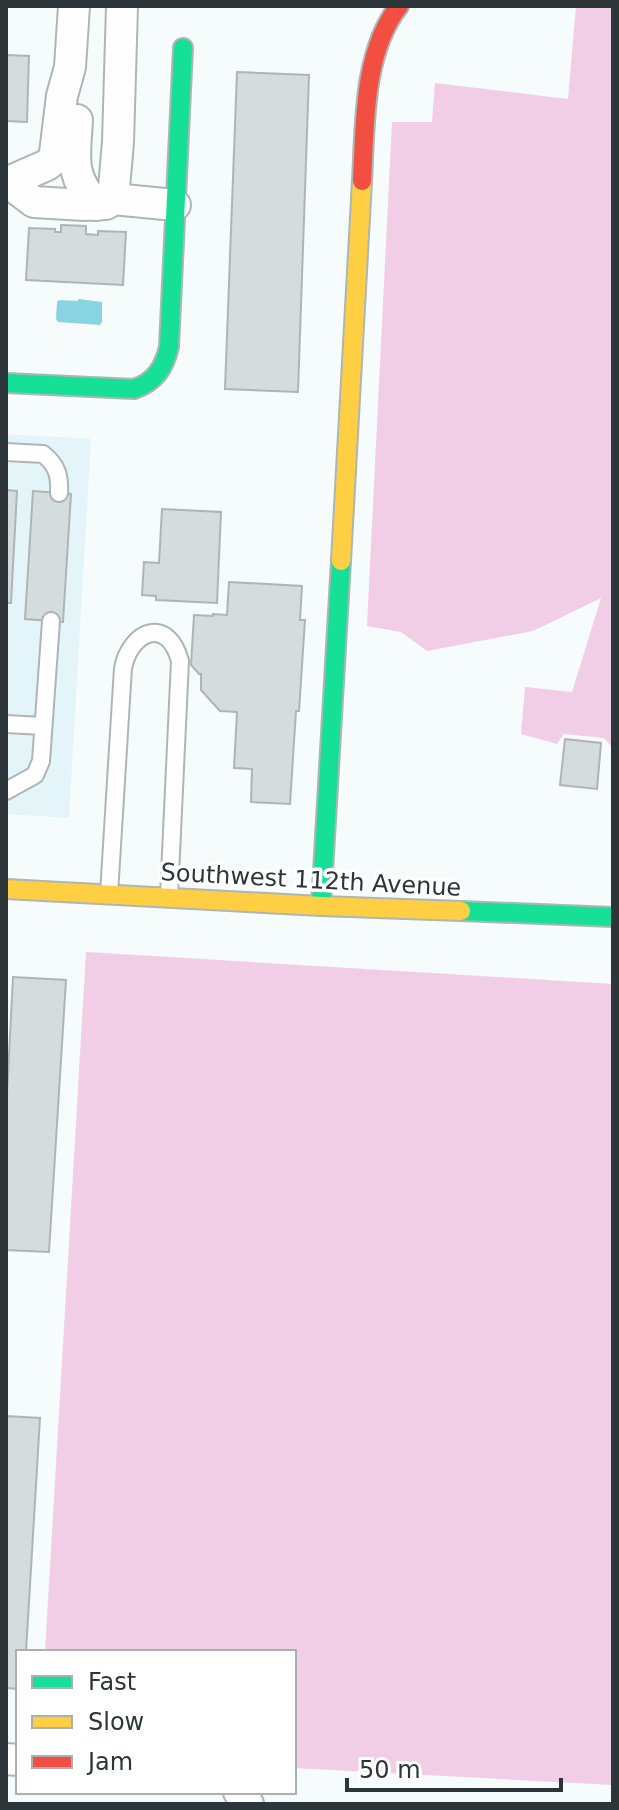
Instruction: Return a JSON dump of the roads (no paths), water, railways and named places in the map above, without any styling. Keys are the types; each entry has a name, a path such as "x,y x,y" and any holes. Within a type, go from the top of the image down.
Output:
{"street":[{"path":"74,6 70,67 62,96 58,139 52,161 8,183 34,202 175,205"},
{"path":"105,202 118,142 122,6"},
{"path":"321,906 365,128 370,73 376,48 388,20 399,6"},
{"path":"6,383 126,390 141,387 155,379 164,364 169,347 183,48"},
{"path":"70,67 78,97 74,155 78,178 85,192 105,202"},
{"name":"Southwest 112th Avenue","path":"6,889 321,906 613,917"}],"lane":[{"path":"6,452 43,454 56,467 59,493"},
{"path":"6,791 35,775 41,761 51,621"},
{"path":"109,894 123,668 126,654 141,636 160,633 171,639 180,661 169,898"},
{"path":"6,724 43,726"},
{"path":"6,775 24,783"}],"water":[{"path":"79,299 102,302 100,325 58,322 57,302"}]}
